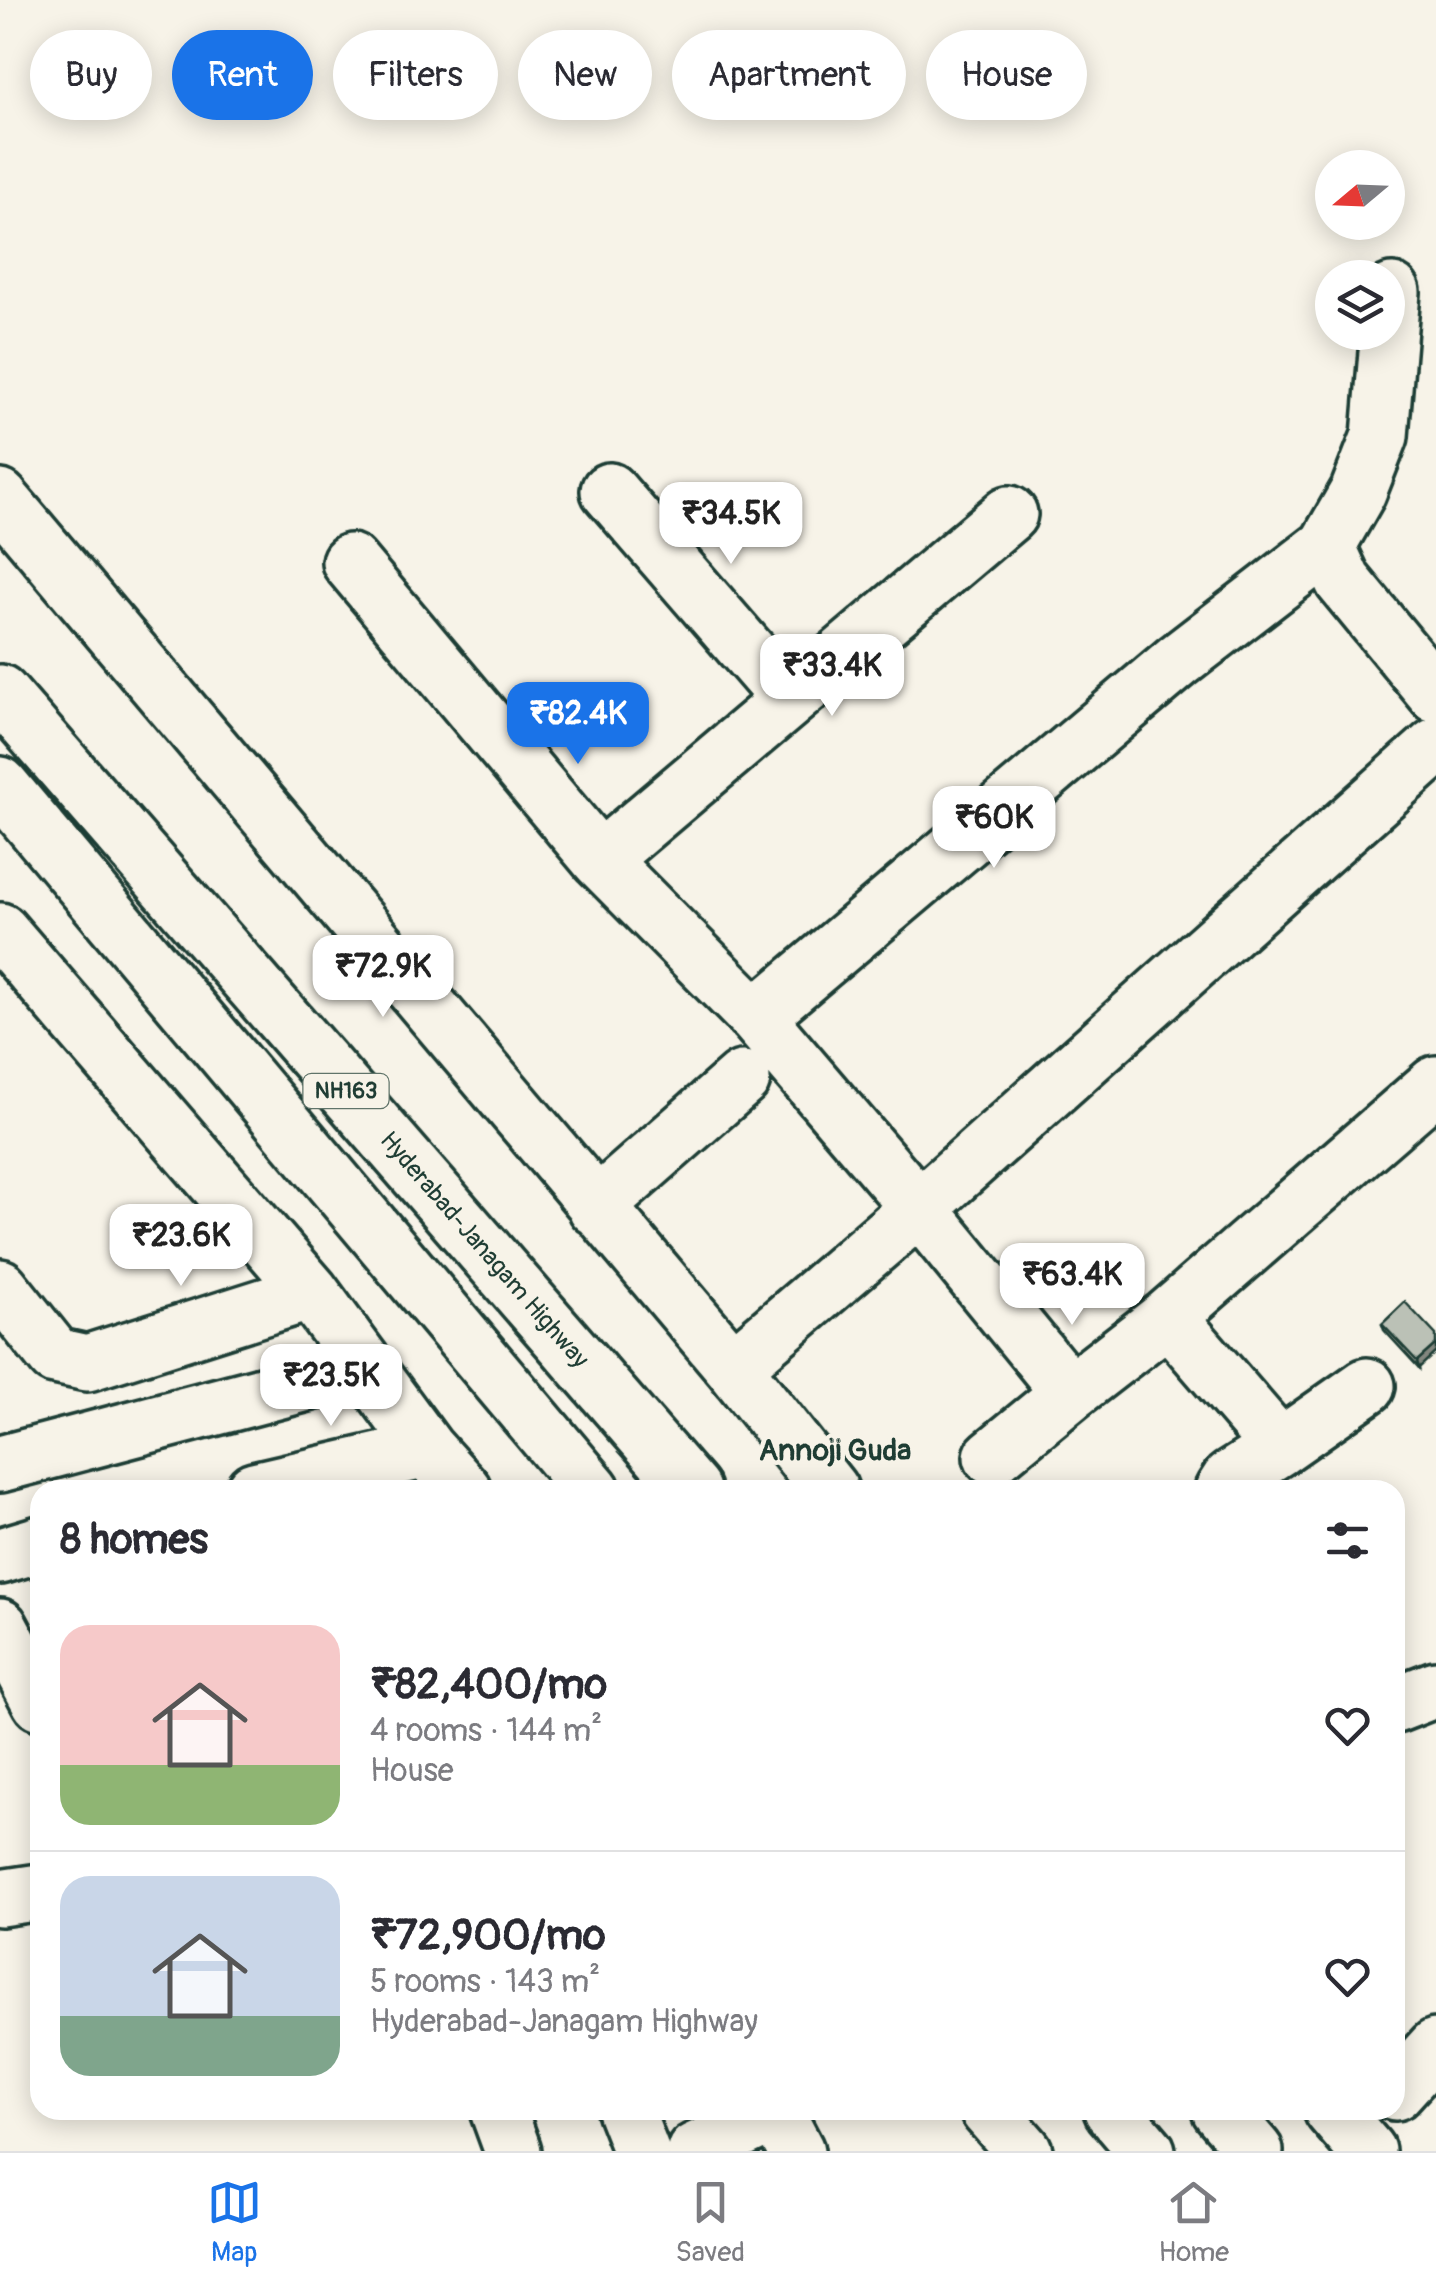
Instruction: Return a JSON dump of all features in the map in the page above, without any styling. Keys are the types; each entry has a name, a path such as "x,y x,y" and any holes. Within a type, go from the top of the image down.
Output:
{"main road":[{"path":"756,1017 1178,661 1327,546 1358,492 1380,436 1387,350"},
{"path":"609,491 790,699"},
{"path":"0,498 733,1367 822,1480"},
{"path":"600,860 1008,514"},
{"path":"1327,546 1342,581 1436,694"},
{"path":"350,562 600,860 756,1017 1070,1393"},
{"name":"Hyderabad-Janagam Highway","path":"0,692 683,1480"},
{"path":"733,1367 919,1208 1436,746"},
{"name":"NH163","path":"0,786 584,1480"},
{"path":"6,952 310,1292 364,1368 454,1480"},
{"path":"596,1207 742,1079"},
{"path":"992,1457 1168,1317 1436,1084"},
{"path":"0,1288 54,1356 88,1362 310,1292"},
{"path":"1168,1317 1280,1448"},
{"path":"0,1464 364,1368"},
{"path":"1229,1480 1366,1386"},
{"path":"297,1480 427,1450"},
{"path":"0,1556 30,1547"},
{"path":"17,1639 30,1675"},
{"path":"1405,1701 1436,1689"},
{"path":"0,1898 30,1894"},
{"path":"502,2120 513,2151"},
{"path":"629,2120 641,2151"},
{"path":"997,2120 1024,2151"},
{"path":"1121,2120 1147,2151"},
{"path":"1229,2120 1255,2151"},
{"path":"694,2151 784,2124"}],"building":[{"path":"1405,1302 1436,1335 1436,1344 1417,1361 1382,1324"}],"district":[{"name":"Annoji Guda","path":"835,1450"}]}
